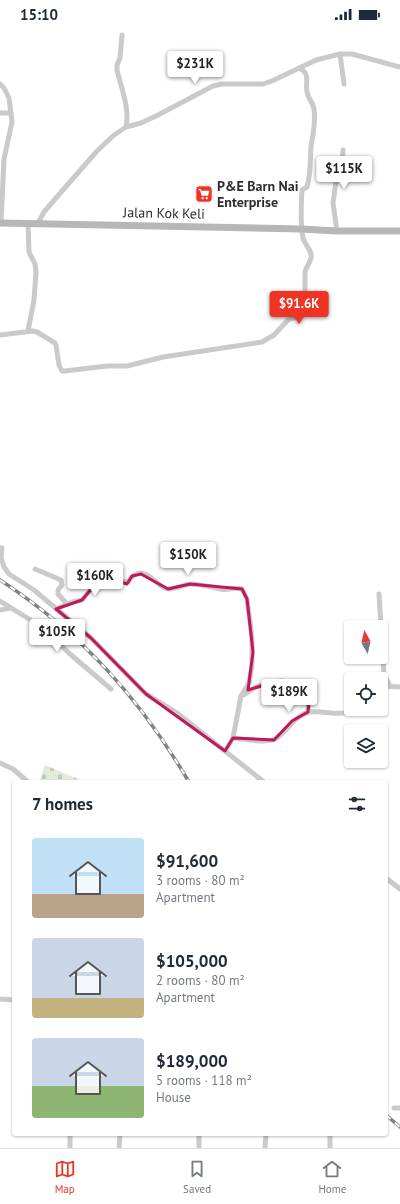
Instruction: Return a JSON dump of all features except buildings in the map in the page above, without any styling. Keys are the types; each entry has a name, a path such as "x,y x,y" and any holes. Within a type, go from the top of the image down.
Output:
{"street":[{"path":"122,35 120,58 117,65 127,108 128,120 126,127"},
{"path":"38,223 44,212 97,151 114,134 126,127 141,123 158,115 213,86 222,84 263,84 316,60 340,54 352,54 400,67"},
{"path":"340,54 344,84"},
{"path":"0,335 28,331 37,332 55,343 59,365 62,370 65,371 107,366 127,366 163,357 265,341 274,335 288,320 304,313 305,272 312,257 304,242 301,229 302,190 307,187 309,180 314,137 314,114 312,103 307,91 306,73 304,70 299,68"},
{"path":"0,84 6,93 11,113 11,128 4,159 0,223"},
{"path":"0,113 11,113"},
{"path":"337,231 334,203 337,175 342,166 343,150"},
{"name":"Jalan Kok Keli","path":"0,223 337,231 400,231"},
{"path":"28,223 29,252 35,264 36,272 34,300 28,331"},
{"path":"0,548 2,548 2,562 9,574 34,590 91,638 146,694 176,713 261,780"},
{"path":"35,570 61,580 62,585 57,592 67,604"},
{"path":"56,609 82,600 93,587 104,582 114,580 128,582 132,576 139,574 150,576 162,587 167,589 190,584 200,584 222,590 236,588 242,589 247,599 252,637 253,661 249,683 241,696 233,738 225,751"},
{"path":"379,594 381,620"},
{"path":"0,601 30,618 111,689"},
{"path":"0,610 10,608"},
{"path":"383,664 384,674 390,686 400,686"},
{"path":"241,696 266,684 283,681 290,682 299,685 303,690 309,702 308,712"},
{"path":"233,738 269,741 274,740 280,736 292,721 308,712 344,713"},
{"path":"0,763 13,769 26,780"},
{"path":"388,880 400,889"},
{"path":"0,999 12,1000"},
{"path":"70,1136 70,1148"},
{"path":"119,1148 120,1136"},
{"path":"199,1136 200,1148"},
{"path":"265,1148 266,1136"},
{"path":"330,1136 330,1148"}],"highlighted area":[{"path":"141,574 168,589 190,584 242,589 247,599 253,652 248,690 274,682 290,682 303,689 309,702 308,712 292,721 274,740 233,738 225,751 146,694 91,638 56,609 82,600 93,587 103,582 114,580 127,584 132,576"}],"green space":[{"path":"45,765 80,780 40,780"}],"railway":[{"path":"0,580 57,622 83,645 106,669 150,722 188,780"},
{"path":"388,1117 400,1127"}],"place":[{"name":"P&E Barn Nai Enterprise","path":"204,194"}]}
